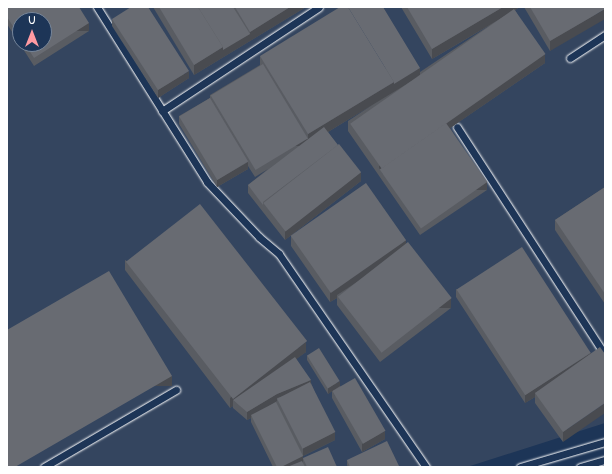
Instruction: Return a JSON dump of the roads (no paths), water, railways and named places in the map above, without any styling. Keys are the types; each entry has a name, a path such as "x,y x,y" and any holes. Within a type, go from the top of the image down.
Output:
{"lane":[{"path":"97,7 207,182 259,237 279,254 426,467"},
{"path":"162,111 319,7"},
{"path":"570,58 605,35"},
{"path":"457,127 605,355"},
{"path":"44,467 176,390"},
{"path":"520,467 605,442"},
{"path":"580,467 605,460"}]}
